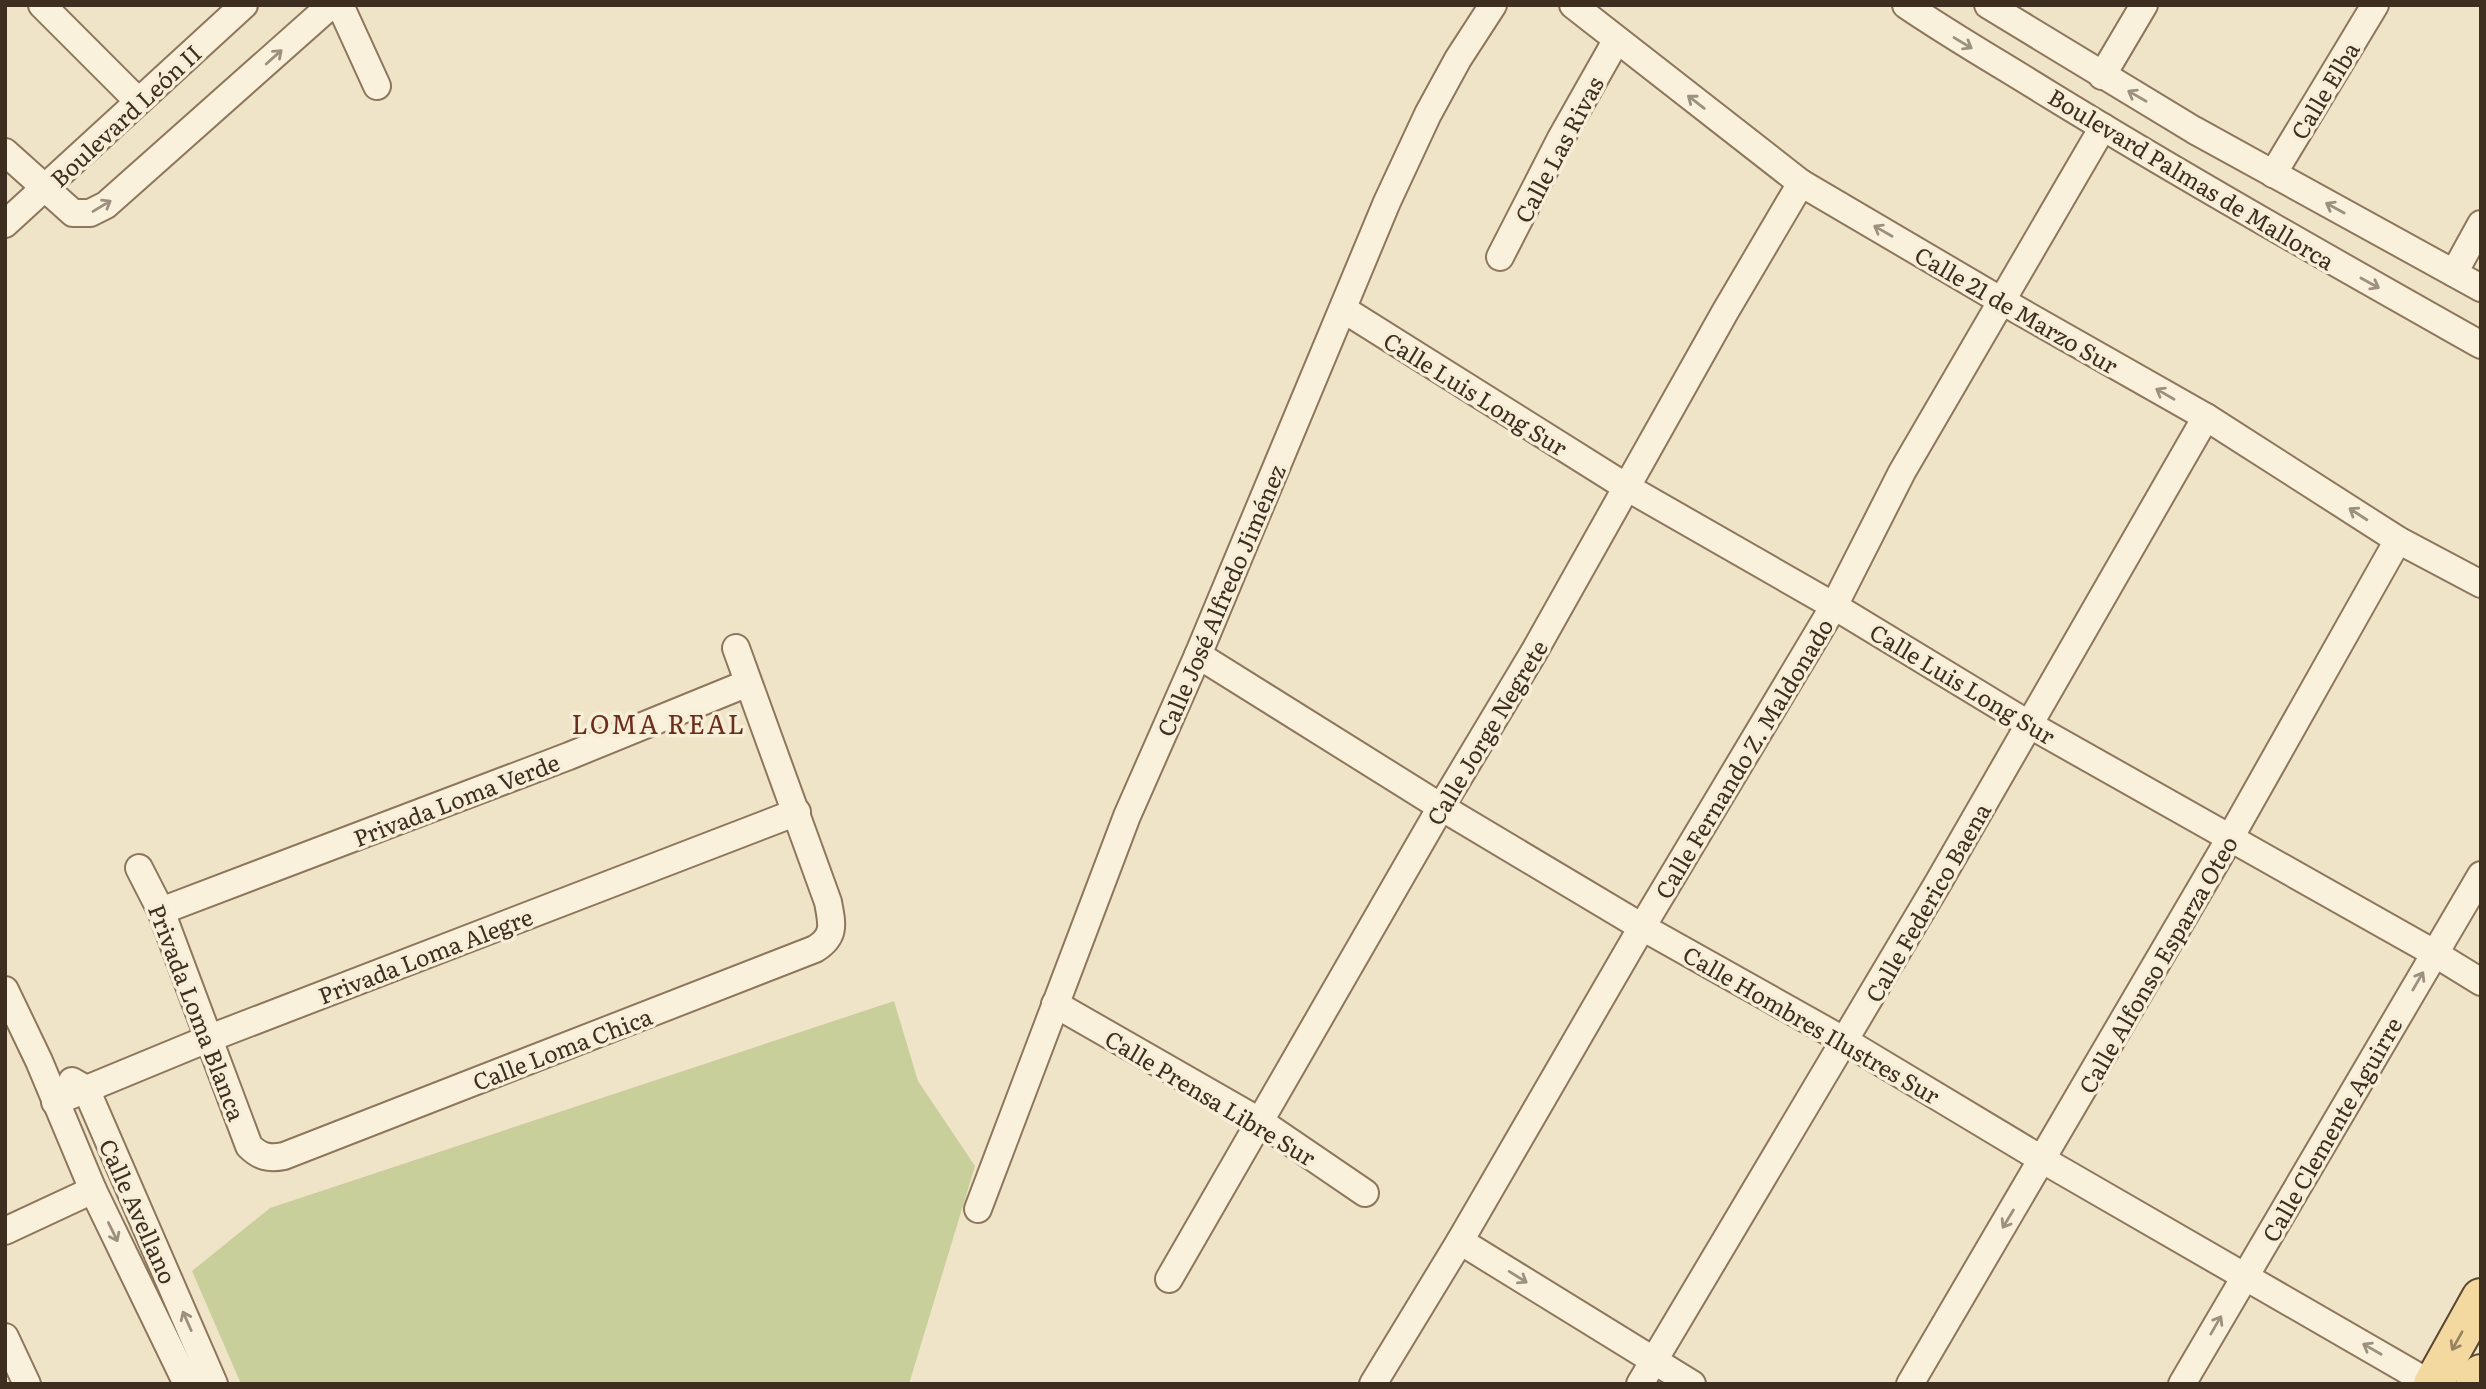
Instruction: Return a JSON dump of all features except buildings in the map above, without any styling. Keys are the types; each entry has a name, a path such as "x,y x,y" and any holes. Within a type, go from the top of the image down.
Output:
{"main road":[{"path":"2432,1384 2481,1298"},
{"path":"2475,1384 2481,1374"}],"street":[{"path":"42,5 138,101"},
{"path":"5,152 73,213 90,213 106,205 331,5"},
{"path":"340,5 377,86"},
{"name":"Calle José Alfredo Jiménez","path":"978,1209 1127,816 1198,655 1387,202 1458,59 1493,5"},
{"name":"Calle 21 de Marzo Sur","path":"1573,5 1801,183 2206,417 2398,540 2481,584"},
{"name":"Boulevard Palmas de Mallorca","path":"1906,5 2103,127 2481,345"},
{"name":"Boulevard Palmas de Mallorca","path":"1988,5 2102,76 2481,288"},
{"path":"2102,76 2144,5"},
{"name":"Calle Elba","path":"2273,174 2375,5"},
{"name":"Boulevard León II","path":"5,224 236,8"},
{"name":"Calle Las Rivas","path":"1500,257 1560,140 1616,41"},
{"name":"Calle Fernando Z. Maldonado","path":"1373,1384 1834,606 1902,472 2103,127"},
{"name":"Calle Jorge Negrete","path":"1169,1279 1441,807 1534,652 1724,312 1801,183"},
{"path":"2454,273 2481,224"},
{"name":"Calle Luis Long Sur","path":"1343,309 1628,488 1834,606 2030,724 2481,982"},
{"name":"Calle Federico Baena","path":"1647,1373 1778,1149 1845,1041 2206,417"},
{"name":"Calle Alfonso Esparza Oteo","path":"1910,1384 2230,838 2398,540"},
{"path":"736,648 797,812"},
{"name":"Calle Hombres Ilustres Sur","path":"1198,655 1441,807 1642,927 1845,1041 2043,1160 2432,1384"},
{"name":"Privada Loma Verde","path":"161,911 569,756 748,683"},
{"name":"Calle Loma Chica","path":"257,1154 271,1158 284,1156 815,949 826,942 831,933 831,920 828,902 797,812"},
{"name":"Privada Loma Alegre","path":"55,1102 210,1038 797,812"},
{"name":"Privada Loma Blanca","path":"139,868 161,911 249,1146 257,1154"},
{"name":"Calle Clemente Aguirre","path":"2182,1384 2481,876"},
{"name":"Calle Avellano","path":"5,990 93,1190 187,1384"},
{"name":"Calle Prensa Libre Sur","path":"1055,1004 1261,1122 1365,1193"},
{"path":"38,1061 86,1089"},
{"name":"Calle Avellano","path":"86,1089 214,1384"},
{"path":"5,1231 93,1190"},
{"path":"1460,1241 1647,1373 1692,1384"},
{"path":"7,1347 27,1384"}],"green space":[{"path":"894,1001 918,1081 975,1166 909,1384 241,1384 192,1271 270,1208"}],"district":[{"name":"LOMA REAL","path":"659,722"}]}
